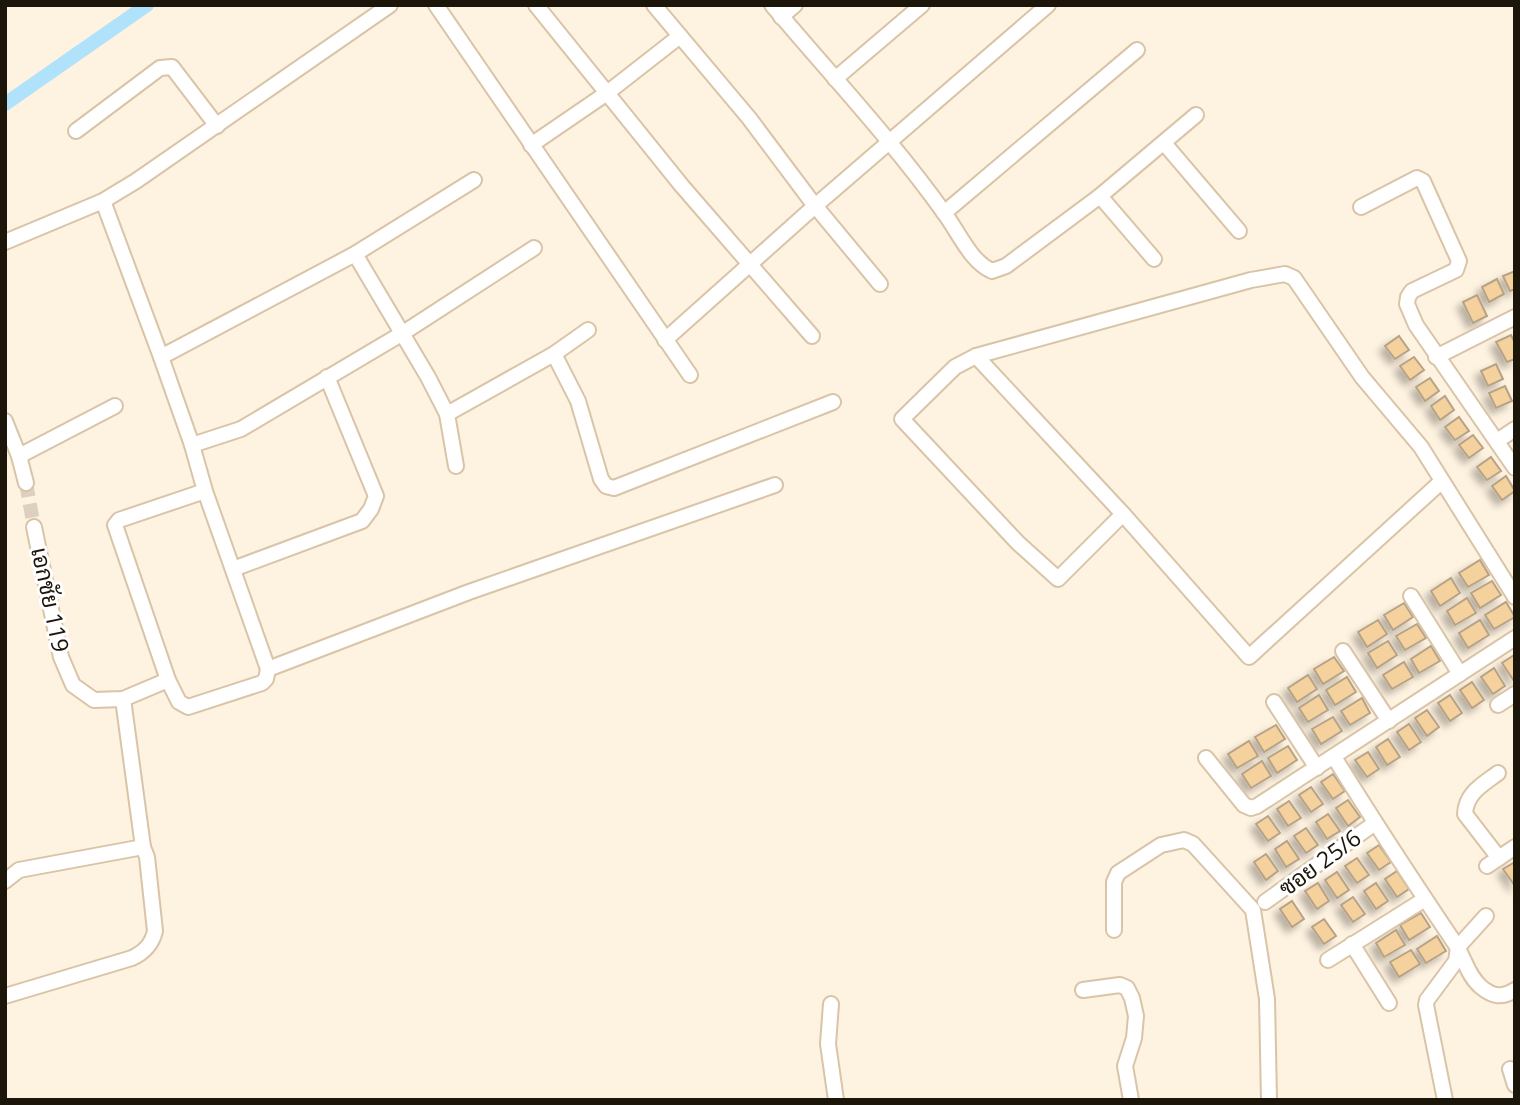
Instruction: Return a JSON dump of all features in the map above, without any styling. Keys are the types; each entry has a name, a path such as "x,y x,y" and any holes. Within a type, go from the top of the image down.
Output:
{"street":[{"path":"5,242 103,201 186,148 390,5"},
{"path":"436,5 691,375"},
{"path":"536,5 749,266 812,337"},
{"path":"654,5 749,118 815,206 880,284"},
{"path":"795,5 776,11 889,142 981,266 992,271 1006,266 1100,196 1196,116"},
{"path":"835,79 922,5"},
{"path":"665,340 815,206 1048,5"},
{"path":"531,145 607,93 680,36"},
{"path":"944,213 1137,50"},
{"path":"76,131 160,68 172,67 217,126"},
{"path":"1164,143 1239,231"},
{"path":"1361,206 1417,178 1423,181 1459,261 1458,269 1412,291 1407,304 1416,325 1436,357 1515,468"},
{"path":"161,357 355,254 474,180"},
{"path":"1100,196 1154,259"},
{"path":"103,201 161,357 268,669 266,679 262,682 188,706 179,702 168,680 115,525 119,520 205,491"},
{"path":"192,445 241,429 402,333 534,248"},
{"path":"355,254 447,414 456,466"},
{"path":"1123,514 1058,579 1018,543 902,419 956,367 976,356 1251,280 1285,274 1294,278 1362,377 1420,447 1515,597"},
{"path":"1436,357 1515,317"},
{"path":"447,414 554,354 588,330"},
{"path":"554,354 578,401 601,480 606,486 614,488 833,402"},
{"path":"976,356 1123,514 1249,657 1442,481"},
{"path":"233,569 362,521 371,509 376,496 327,377"},
{"path":"19,456 115,407"},
{"path":"5,421 26,483"},
{"path":"1497,440 1515,429"},
{"path":"268,669 469,593 775,485"},
{"name":"เอกชัย 119","path":"34,527 61,657 67,674 83,695 94,700 123,699"},
{"path":"1411,596 1460,674"},
{"path":"1206,758 1244,805 1251,808 1317,768 1515,638"},
{"path":"1343,651 1389,721"},
{"path":"5,996 122,961 138,955 152,942 155,931 123,699 168,680"},
{"path":"1498,705 1515,694"},
{"path":"1273,702 1317,768"},
{"path":"1334,757 1458,947 1471,975 1482,988 1502,996 1515,990"},
{"path":"1499,773 1472,792 1465,804 1465,814 1493,862 1515,847"},
{"name":"ซอย 25/6","path":"1265,902 1375,823"},
{"path":"1114,930 1114,882 1118,873 1161,845 1184,840 1193,844 1253,910 1267,999 1269,1100"},
{"path":"5,881 19,870 143,847"},
{"path":"1328,960 1425,899"},
{"path":"1444,1100 1427,1000 1456,961 1458,947 1486,916"},
{"path":"1352,944 1389,1003"},
{"path":"1083,990 1120,985 1127,988 1132,998 1136,1016 1134,1038 1125,1066 1131,1100"},
{"path":"831,1004 828,1044 836,1100"},
{"path":"1510,1069 1515,1086"}],"building":[{"path":"1515,271 1515,289 1510,291 1503,276"},
{"path":"1497,279 1504,294 1489,302 1482,287"},
{"path":"1477,295 1487,316 1473,323 1463,302"},
{"path":"1511,335 1515,343 1515,359 1507,362 1496,342"},
{"path":"1399,336 1409,350 1395,359 1385,346"},
{"path":"1414,357 1424,370 1410,380 1400,366"},
{"path":"1496,364 1503,379 1488,386 1481,371"},
{"path":"1430,378 1439,391 1425,401 1416,387"},
{"path":"1505,386 1512,401 1496,408 1489,393"},
{"path":"1445,396 1454,410 1440,420 1431,406"},
{"path":"1459,417 1469,431 1455,440 1445,427"},
{"path":"1473,435 1483,448 1469,458 1459,445"},
{"path":"1491,457 1501,471 1487,480 1477,467"},
{"path":"1506,476 1515,491 1502,500 1492,486"},
{"path":"1480,560 1489,575 1468,587 1459,573"},
{"path":"1451,578 1460,593 1440,606 1431,591"},
{"path":"1492,581 1501,595 1480,608 1471,593"},
{"path":"1467,598 1476,613 1455,625 1447,611"},
{"path":"1506,602 1515,617 1494,629 1485,615"},
{"path":"1404,603 1413,617 1393,630 1384,615"},
{"path":"1378,620 1387,634 1367,647 1358,632"},
{"path":"1480,620 1489,635 1468,648 1459,633"},
{"path":"1417,624 1426,638 1405,650 1396,636"},
{"path":"1388,641 1397,655 1377,668 1368,653"},
{"path":"1431,646 1440,661 1419,673 1411,659"},
{"path":"1514,655 1515,680 1514,681 1502,663"},
{"path":"1334,657 1344,671 1323,684 1314,669"},
{"path":"1404,662 1413,677 1392,689 1383,675"},
{"path":"1494,668 1505,686 1493,694 1481,677"},
{"path":"1308,675 1317,689 1297,702 1288,688"},
{"path":"1347,677 1356,692 1335,705 1326,690"},
{"path":"1472,682 1484,700 1472,708 1460,690"},
{"path":"1319,695 1328,710 1308,722 1299,708"},
{"path":"1450,695 1462,713 1450,721 1438,703"},
{"path":"1362,698 1370,713 1350,725 1341,711"},
{"path":"1427,710 1439,727 1427,736 1415,718"},
{"path":"1333,717 1342,731 1321,744 1312,729"},
{"path":"1409,724 1421,742 1409,750 1397,732"},
{"path":"1276,725 1285,739 1264,752 1255,737"},
{"path":"1388,739 1400,757 1387,765 1376,747"},
{"path":"1249,741 1258,756 1237,768 1228,754"},
{"path":"1288,746 1297,760 1277,773 1268,758"},
{"path":"1368,752 1379,769 1367,777 1355,760"},
{"path":"1262,761 1271,776 1251,788 1242,774"},
{"path":"1333,774 1345,791 1333,799 1321,782"},
{"path":"1311,787 1323,804 1311,812 1299,795"},
{"path":"1348,800 1360,817 1348,826 1336,808"},
{"path":"1289,801 1301,818 1288,826 1277,809"},
{"path":"1328,814 1340,831 1327,839 1316,822"},
{"path":"1268,816 1280,833 1268,841 1256,824"},
{"path":"1306,828 1318,845 1306,853 1294,836"},
{"path":"1287,841 1299,859 1286,867 1275,849"},
{"path":"1379,845 1391,862 1379,870 1367,853"},
{"path":"1266,854 1278,871 1266,880 1254,862"},
{"path":"1357,858 1369,875 1357,883 1345,866"},
{"path":"1515,862 1515,886 1503,869"},
{"path":"1397,871 1409,889 1397,897 1385,879"},
{"path":"1337,872 1349,890 1337,898 1325,880"},
{"path":"1318,883 1329,901 1317,909 1305,891"},
{"path":"1376,883 1388,901 1376,909 1364,891"},
{"path":"1353,897 1365,914 1353,922 1341,905"},
{"path":"1292,901 1304,919 1292,927 1280,909"},
{"path":"1421,913 1430,927 1409,940 1400,925"},
{"path":"1324,919 1336,936 1324,944 1312,927"},
{"path":"1396,930 1405,945 1384,957 1376,943"},
{"path":"1437,936 1446,951 1426,963 1417,949"},
{"path":"1411,950 1420,964 1399,977 1390,962"}],"waterway":[{"path":"5,104 147,5"}],"tunnel":[{"path":"26,483 34,527"}]}
